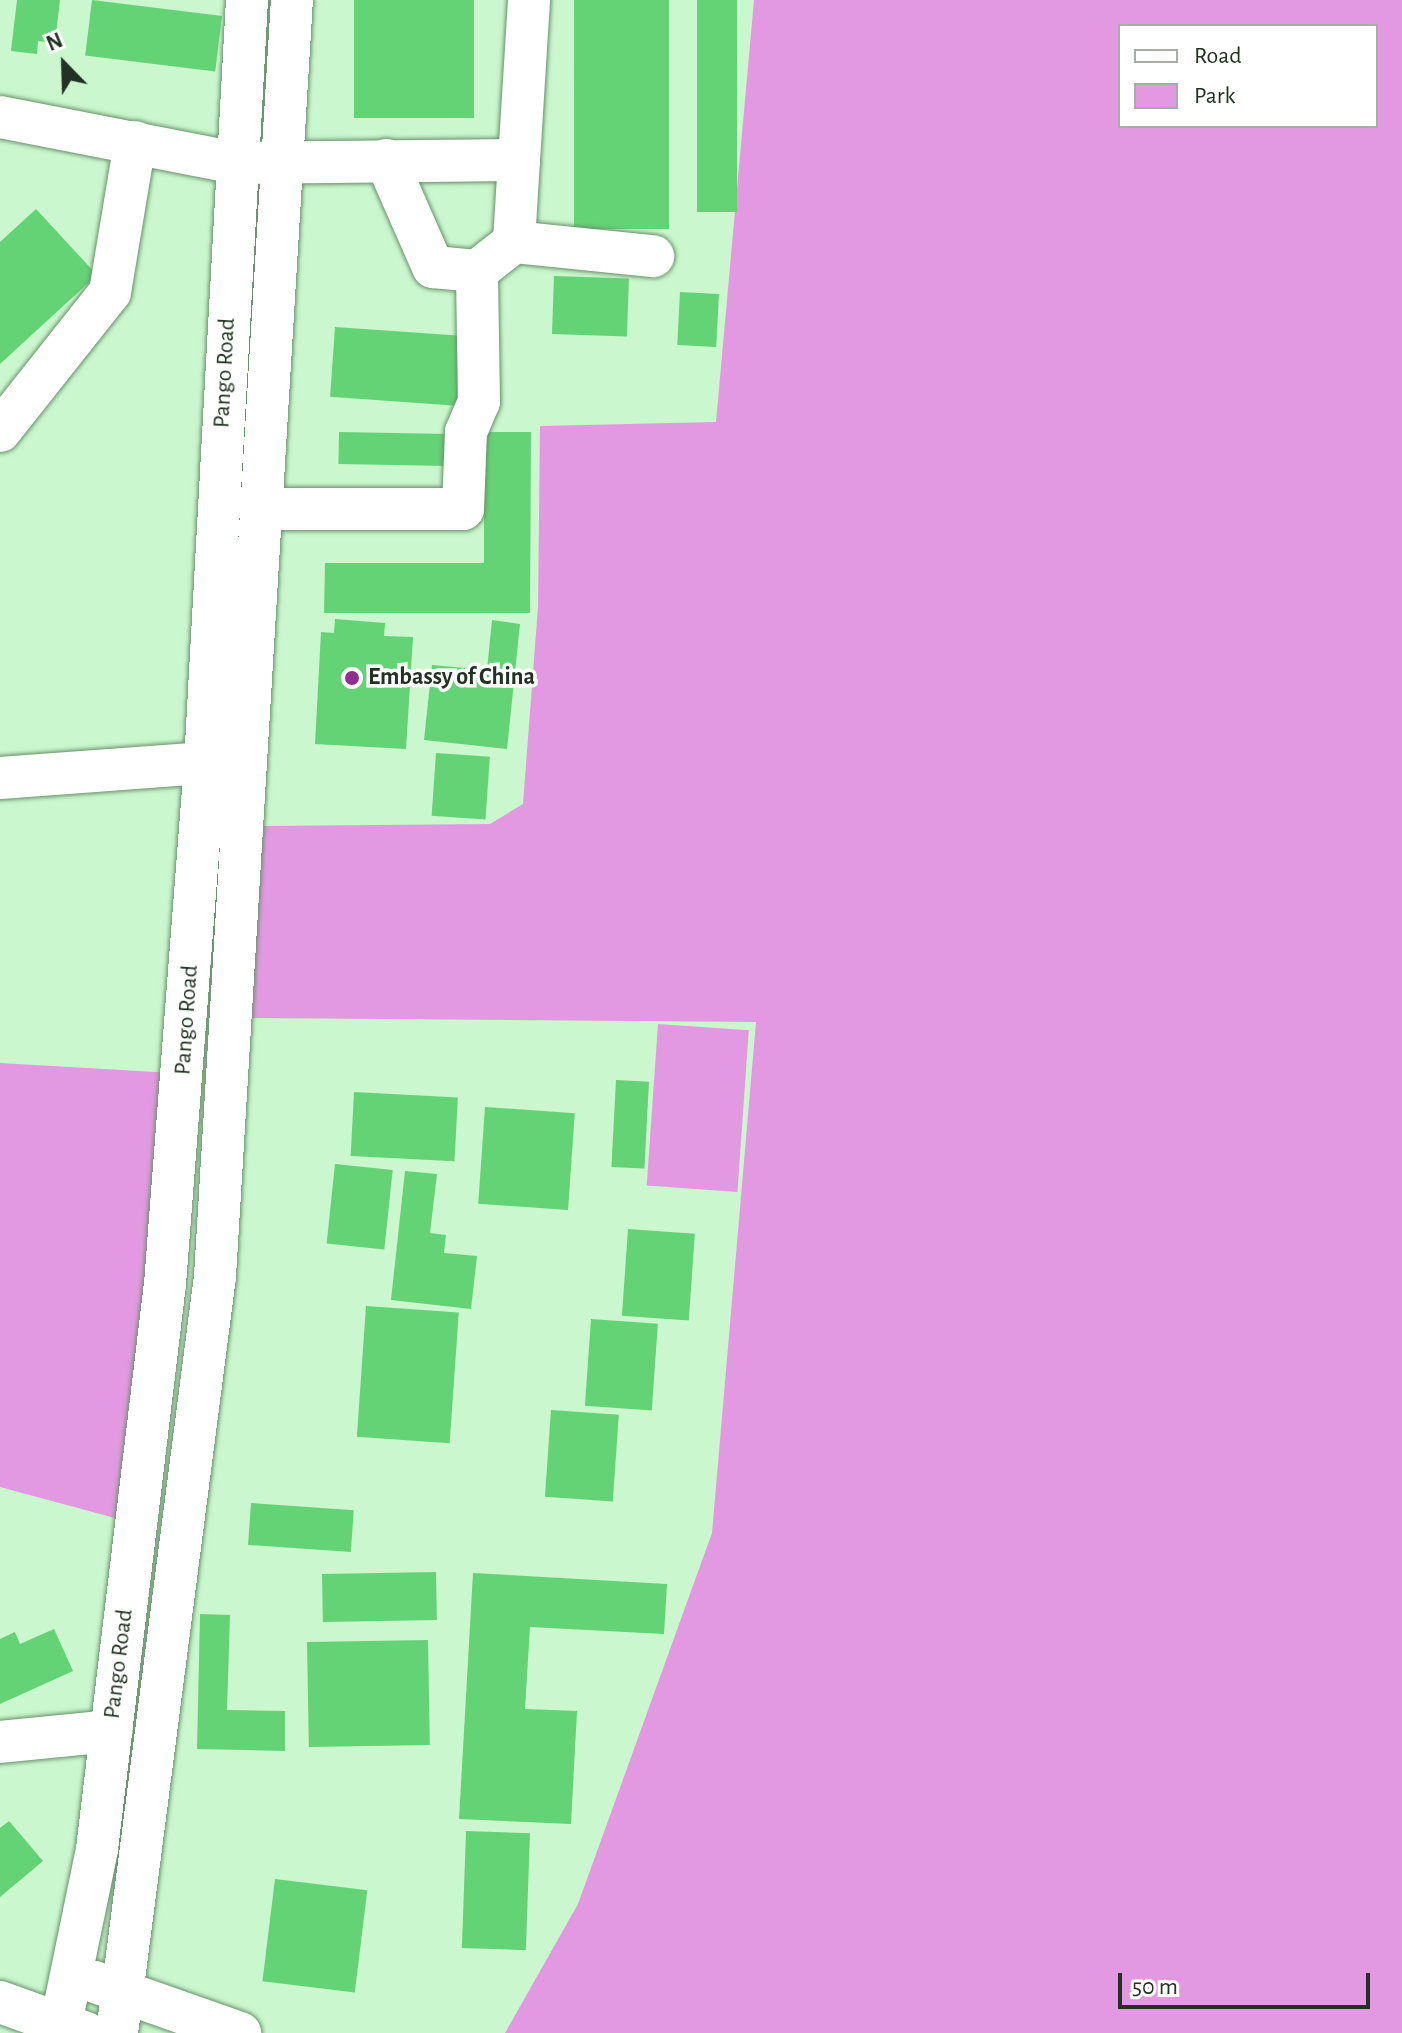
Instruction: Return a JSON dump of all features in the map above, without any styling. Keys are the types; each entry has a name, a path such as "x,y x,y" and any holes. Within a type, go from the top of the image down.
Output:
{"street":[{"name":"Pango Road","path":"69,2031 111,1731 165,1284 205,763 247,0"},
{"name":"Pango Road","path":"117,2033 118,1986 185,1549 215,1276 292,0"},
{"path":"514,242 529,0"},
{"path":"0,117 236,163 519,160"},
{"path":"0,431 110,292 135,142"},
{"path":"386,160 433,267 477,271 514,242 653,256"},
{"path":"259,509 463,509 466,432 479,402 477,271"},
{"path":"0,778 205,763"},
{"path":"0,1742 111,1731"},
{"path":"74,1979 118,1986 240,2033"},
{"path":"0,2002 69,2031"}],"green space":[{"path":"754,0 1402,0 1402,2033 505,2033 578,1904 712,1533 756,1022 251,1018 262,826 490,824 523,804 538,607 540,426 716,422"},
{"path":"658,1024 749,1030 737,1192 647,1186"},
{"path":"0,1063 190,1074 152,1528 0,1487"}],"building":[{"path":"17,0 60,0 55,43 38,41 37,54 11,51"},
{"path":"92,0 222,16 215,72 85,56"},
{"path":"354,0 474,0 474,118 354,118"},
{"path":"574,0 669,0 669,229 574,229"},
{"path":"697,0 737,0 737,212 697,212"},
{"path":"36,209 97,275 0,364 0,242"},
{"path":"554,276 629,279 627,337 552,334"},
{"path":"680,292 719,294 716,347 677,345"},
{"path":"335,327 465,336 460,406 330,397"},
{"path":"339,432 450,434 449,466 338,464"},
{"path":"484,432 531,432 530,613 324,613 325,563 484,563"},
{"path":"335,619 385,623 384,636 413,637 406,749 315,744 321,632 334,633"},
{"path":"492,620 520,624 507,749 424,740 432,665 487,670"},
{"path":"436,753 490,757 485,820 432,816"},
{"path":"616,1080 649,1082 644,1169 611,1167"},
{"path":"354,1092 458,1097 455,1161 351,1156"},
{"path":"485,1107 575,1113 568,1210 478,1204"},
{"path":"335,1164 393,1170 384,1250 327,1244"},
{"path":"405,1171 437,1174 430,1233 446,1235 444,1253 477,1256 471,1309 391,1300"},
{"path":"628,1229 695,1234 689,1320 622,1316"},
{"path":"366,1306 459,1312 450,1443 357,1437"},
{"path":"591,1319 658,1324 652,1410 585,1406"},
{"path":"551,1410 619,1415 613,1502 545,1497"},
{"path":"251,1503 354,1510 351,1552 248,1545"},
{"path":"436,1572 437,1620 323,1622 322,1574"},
{"path":"473,1573 667,1584 664,1634 530,1627 525,1709 577,1711 571,1824 459,1819"},
{"path":"200,1614 230,1615 227,1710 285,1711 285,1751 197,1749"},
{"path":"54,1629 73,1671 0,1704 0,1639 15,1632 20,1644"},
{"path":"428,1640 430,1745 309,1747 307,1642"},
{"path":"9,1821 43,1861 0,1897 0,1828"},
{"path":"466,1831 530,1833 526,1950 462,1948"},
{"path":"275,1879 367,1890 355,1993 262,1981"}],"place":[{"name":"Embassy of China","path":"352,678"}]}
